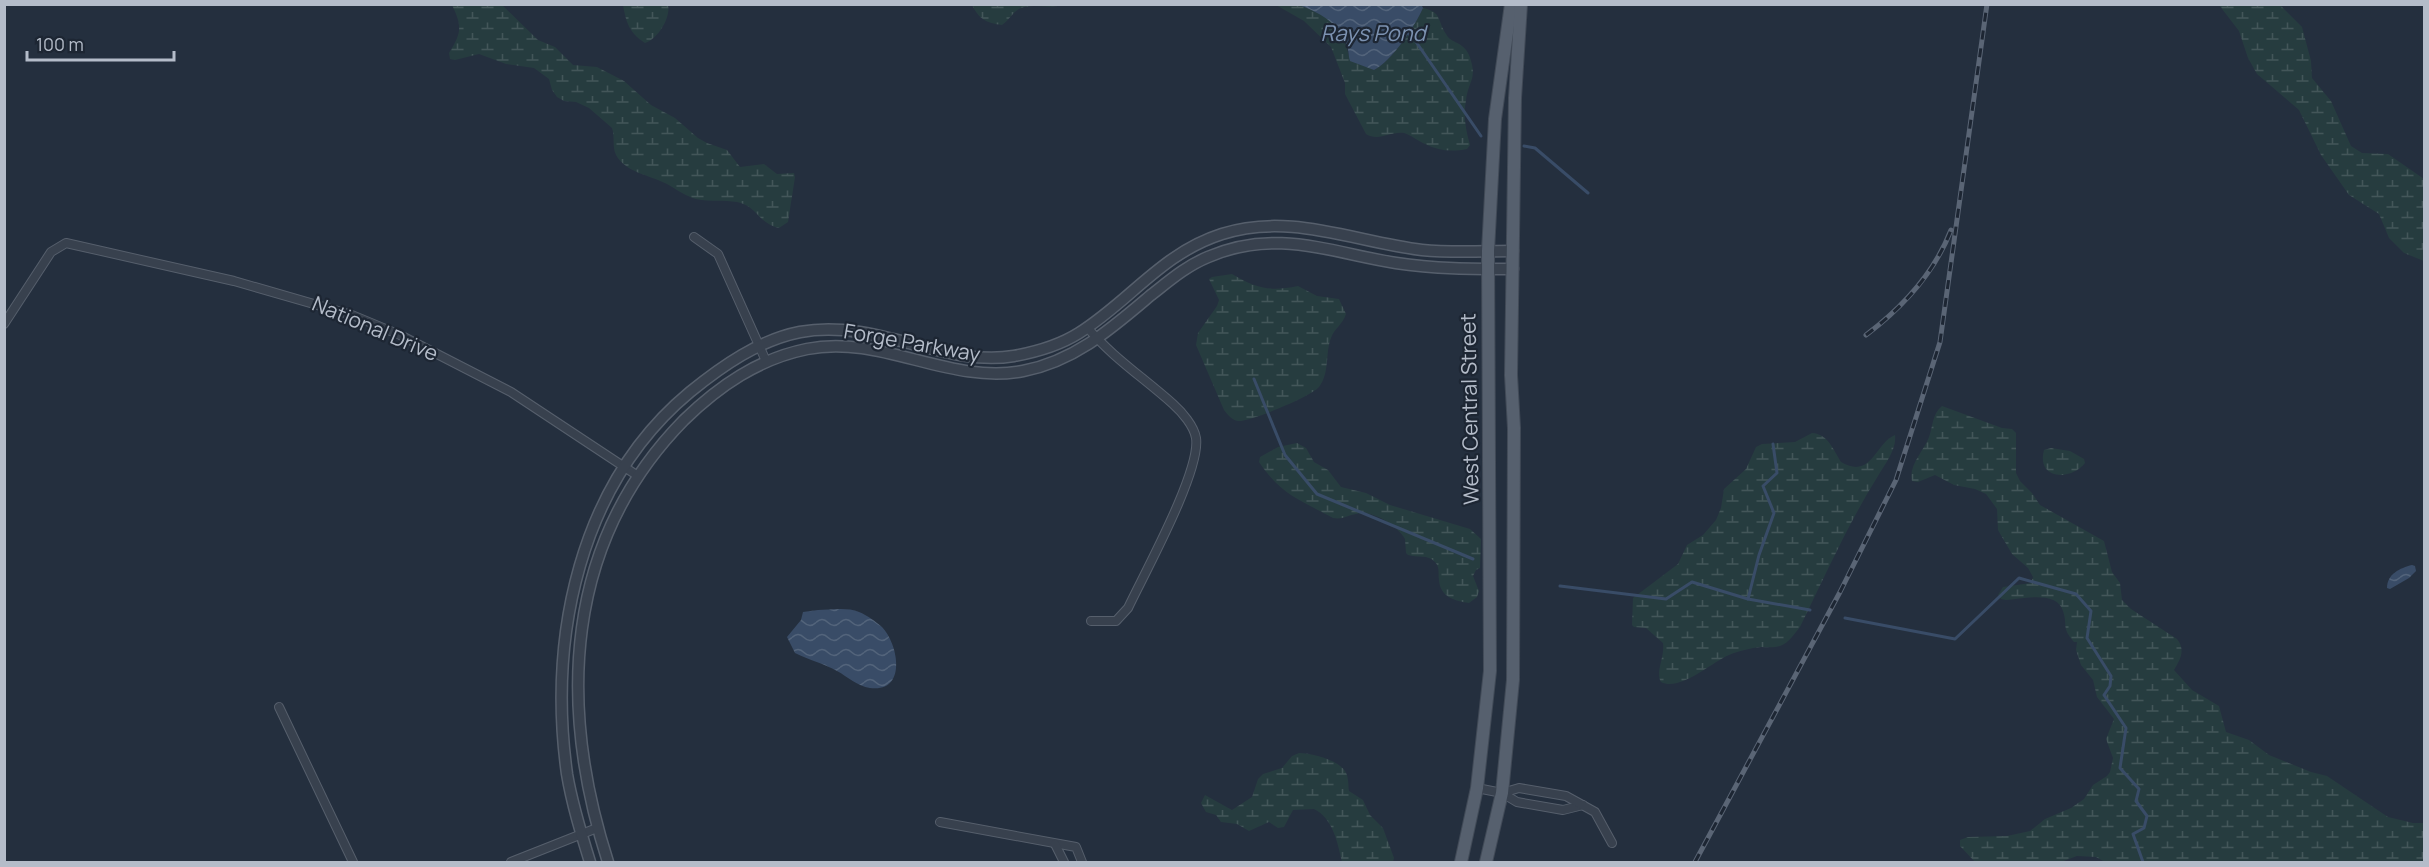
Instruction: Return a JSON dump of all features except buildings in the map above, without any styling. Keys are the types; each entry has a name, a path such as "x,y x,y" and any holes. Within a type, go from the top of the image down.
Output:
{"main road":[{"name":"West Central Street","path":"1461,862 1477,788 1490,671 1488,251 1495,119 1510,4"},
{"name":"West Central Street","path":"1486,862 1502,793 1513,680 1514,428 1511,375 1515,98 1521,4"}],"street":[{"name":"Forge Parkway","path":"590,862 567,774 561,686 568,612 586,542 625,467 671,408 731,361 760,346 797,333 833,329 870,332 957,354 992,358 1044,349 1077,335 1105,315 1159,267 1190,247 1224,233 1261,226 1296,226 1422,250 1513,251"},
{"path":"694,237 718,254 766,361"},
{"name":"National Drive","path":"4,324 51,252 66,243 234,281 352,315 400,335 511,392 639,476"},
{"name":"Forge Parkway","path":"608,862 597,828 580,747 577,694 580,640 586,604 602,547 622,503 639,476 662,443 700,405 745,371 766,361 810,348 846,346 882,351 970,373 1005,374 1044,366 1076,354 1190,266 1223,251 1257,243 1312,245 1397,263 1513,269"},
{"path":"1087,327 1097,339 1174,405 1190,425 1196,437 1190,474 1128,608 1116,621 1091,621"},
{"path":"279,707 353,862"},
{"path":"1477,788 1502,793 1517,802 1563,810 1583,805"},
{"path":"1502,793 1519,788 1566,796 1595,812 1612,843"},
{"path":"940,822 1076,847 1083,862"},
{"path":"511,862 597,828"},
{"path":"1056,844 1064,862"}],"green space":[{"path":"1297,4 1318,12 1338,30 1349,57 1374,70 1395,51 1409,33 1423,8 1436,14 1448,37 1466,50 1472,63 1473,74 1467,93 1465,112 1470,145 1467,149 1446,150 1422,143 1404,133 1380,137 1366,134 1345,94 1345,83 1331,47 1304,21 1276,5"},
{"path":"452,5 502,5 538,40 555,47 573,65 597,67 624,81 651,105 675,118 698,138 727,150 740,167 764,164 777,174 794,173 788,222 779,228 766,222 744,204 696,199 632,170 616,155 612,128 589,108 557,97 549,79 534,68 506,64 479,54 455,60 450,59 449,53 459,29 458,18"},
{"path":"623,5 668,5 668,15 659,32 645,43 629,27"},
{"path":"972,5 1062,5 1021,8 1002,25 984,20"},
{"path":"2219,5 2280,5 2302,27 2311,61 2312,78 2331,101 2351,146 2362,153 2388,154 2424,179 2424,261 2404,253 2389,238 2379,214 2349,195 2321,155 2299,110 2257,74 2248,58 2239,31"},
{"path":"1232,274 1263,288 1279,289 1298,286 1317,296 1339,299 1346,314 1331,338 1325,376 1319,387 1280,408 1238,421 1224,410 1196,345 1198,333 1219,300 1209,279"},
{"path":"1942,406 2002,428 2012,429 2016,433 2016,473 2020,481 2040,505 2104,541 2112,572 2120,583 2122,600 2131,609 2177,639 2182,651 2174,670 2192,690 2219,706 2226,732 2249,740 2269,755 2327,776 2388,817 2413,823 2424,823 2424,862 2105,862 2096,857 2077,856 2061,862 1975,862 1960,846 1960,840 1968,837 2007,836 2030,831 2045,819 2071,808 2084,799 2093,785 2107,776 2113,758 2106,739 2114,719 2097,697 2093,680 2081,665 2076,650 2077,642 2074,642 2066,630 2063,611 2059,604 2047,598 2006,600 2001,599 1998,595 2003,587 2031,583 2033,577 2028,568 2012,554 1998,530 1997,509 1986,494 1975,489 1954,485 1935,475 1918,482 1912,481 1914,464 1927,442 1936,413"},
{"path":"1812,433 1826,439 1841,462 1851,466 1866,463 1888,439 1895,435 1895,440 1890,456 1847,531 1800,627 1783,645 1740,651 1686,680 1669,684 1661,682 1659,674 1663,643 1646,628 1632,625 1633,598 1678,564 1687,545 1703,535 1716,520 1721,508 1724,489 1746,469 1756,447 1762,444 1795,442"},
{"path":"1297,443 1306,448 1314,462 1328,470 1341,487 1366,493 1390,505 1470,529 1481,539 1480,568 1473,576 1479,591 1477,597 1469,603 1445,594 1440,586 1437,564 1426,557 1408,555 1405,539 1396,529 1377,516 1363,513 1333,518 1283,489 1259,462 1260,457 1278,447"},
{"path":"2051,448 2070,451 2084,459 2085,463 2072,473 2056,475 2045,467 2043,460 2044,450"},
{"path":"1299,753 1324,758 1342,767 1348,778 1349,791 1363,800 1370,815 1383,828 1394,858 1393,862 1342,862 1330,825 1314,809 1293,810 1284,827 1278,828 1269,822 1249,831 1237,824 1221,822 1216,815 1206,812 1201,803 1205,795 1232,810 1252,797 1258,779 1263,774 1282,768 1292,756"}],"water":[{"name":"Rays Pond","path":"1421,4 1423,8 1402,42 1388,59 1374,70 1350,61 1347,45 1332,23 1314,11 1299,5"},
{"path":"2412,565 2415,566 2416,571 2409,578 2390,589 2387,588 2392,575"},
{"path":"854,610 882,627 888,635 895,656 895,676 890,683 882,688 865,687 795,653 787,637 801,620 803,612"}],"waterway":[{"path":"1407,33 1412,36 1481,136"},
{"path":"1524,146 1535,148 1588,193"},
{"path":"1254,379 1285,455 1317,494 1473,559"},
{"path":"1748,599 1759,555 1774,513 1763,486 1777,473 1773,444"},
{"path":"1845,618 1955,639 2019,578 2076,594 2091,611 2087,638 2111,676 2110,686 2104,695 2126,728 2120,768 2139,789 2136,801 2147,816 2144,828 2133,834 2143,862"},
{"path":"1560,586 1666,599 1692,582 1748,599 1810,610"}],"railway":[{"path":"1695,862 1840,592 1896,480 1940,342 1987,4"},
{"path":"1866,335 1905,301 1916,288 1936,261 1951,230"}]}
